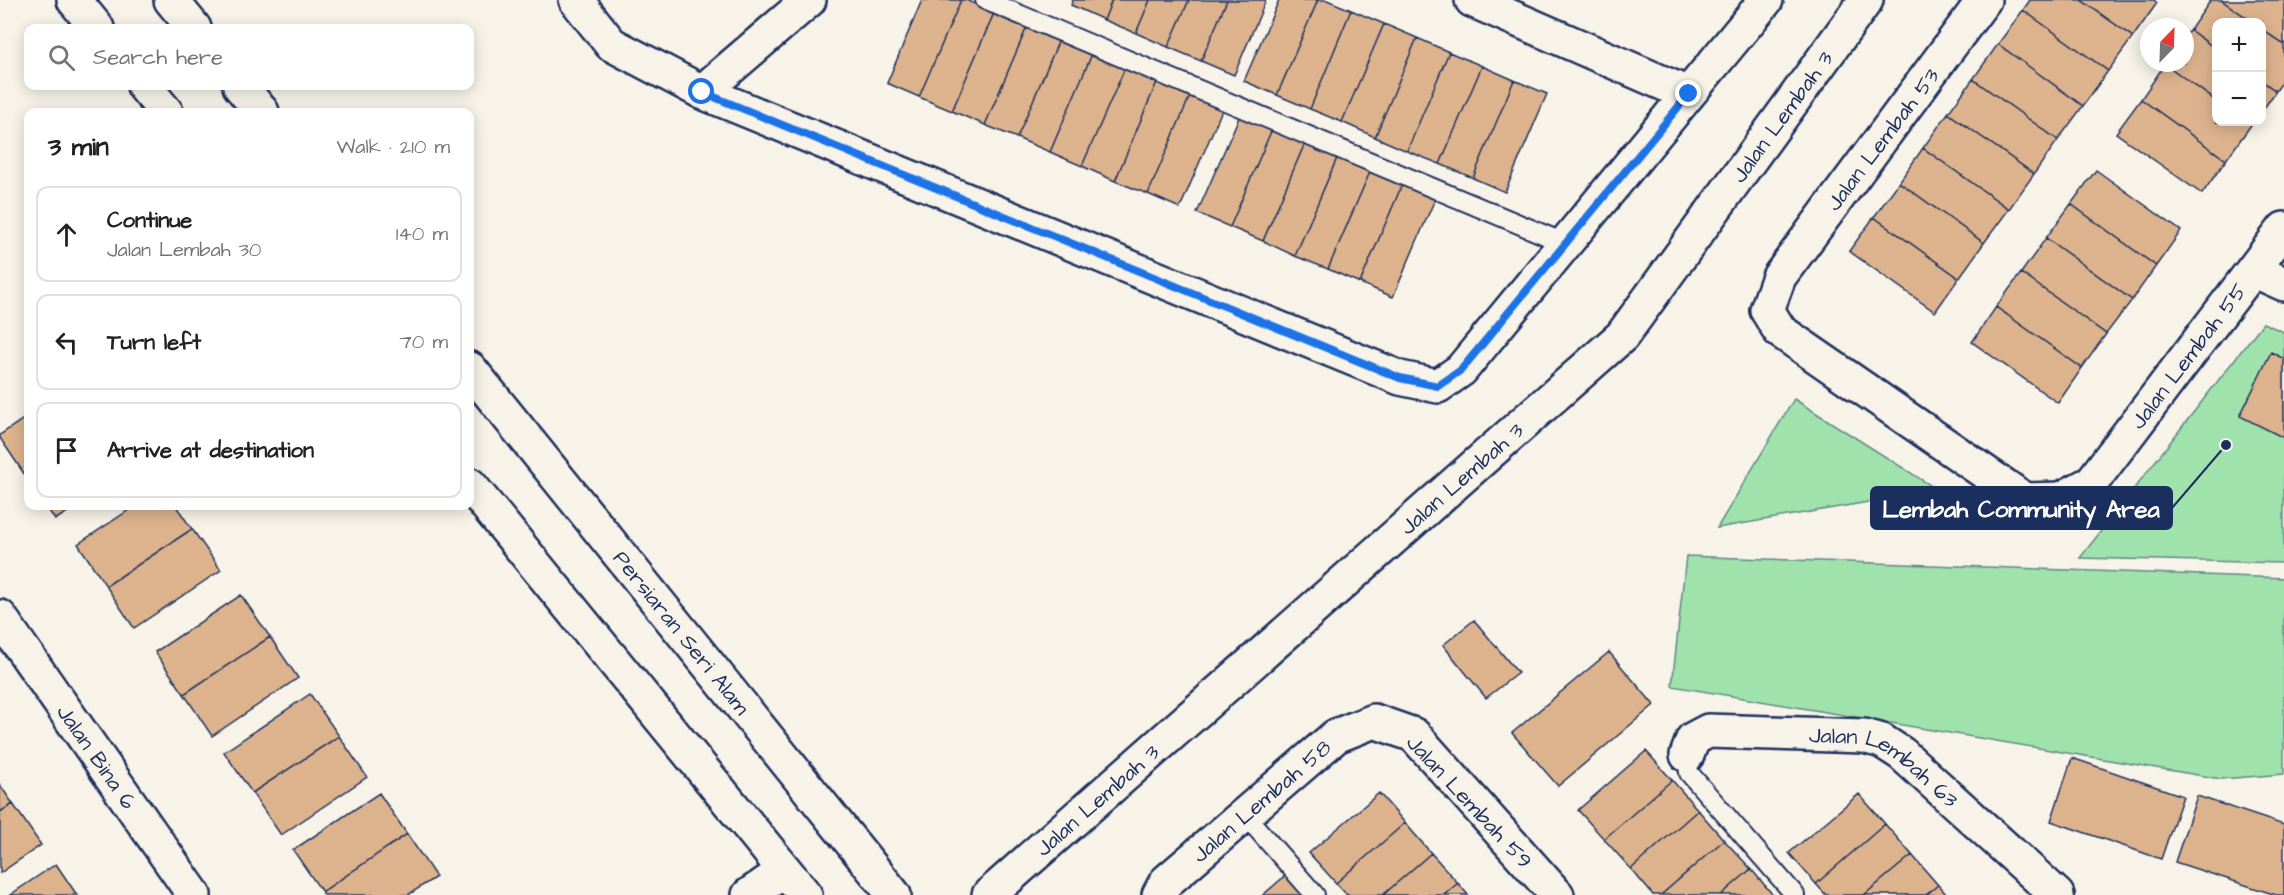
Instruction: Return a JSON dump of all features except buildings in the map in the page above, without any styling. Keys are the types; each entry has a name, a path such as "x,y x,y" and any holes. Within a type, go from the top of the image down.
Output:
{"street":[{"path":"74,0 94,24"},
{"path":"171,0 191,24"},
{"path":"576,0 611,44 702,92 1400,378 1438,386 1461,370 1766,0"},
{"path":"702,92 809,0"},
{"path":"1472,0 1689,94"},
{"name":"Jalan Lembah 3","path":"989,895 1622,336 1866,0"},
{"name":"Jalan Lembah 53","path":"1984,0 1779,277 1767,310 1780,331 2025,500 2061,499 2091,483"},
{"path":"147,90 163,108"},
{"path":"243,90 259,108"},
{"name":"Jalan Lembah 55","path":"2091,483 2284,229"},
{"path":"2253,270 2284,284"},
{"name":"Persiaran Seri Alam","path":"474,374 894,895"},
{"path":"474,490 784,871 806,895"},
{"name":"Jalan Bina 6","path":"0,617 194,895"},
{"name":"Jalan Lembah 58","path":"1159,895 1166,882 1336,736 1353,727 1374,721"},
{"name":"Jalan Lembah 59","path":"1374,721 1414,735 1557,895"},
{"name":"Jalan Lembah 63","path":"1687,755 1693,739 1708,731 1864,736 1882,741 1902,754 2057,895"},
{"path":"749,895 784,871"}],"lane":[{"path":"985,0 1564,243"},
{"path":"1687,755 1689,773 1795,895"},
{"path":"1245,815 1315,895"}],"green space":[{"path":"2263,323 2284,332 2284,563 2080,558"},
{"path":"1794,399 1938,490 1717,528"},
{"path":"1686,556 2284,578 2284,774 2221,779 1672,686"}],"place":[{"name":"Lembah Community Area","path":"2226,445"}],"route":[{"path":"702,92 1400,378 1438,386 1461,370 1689,94"}]}
